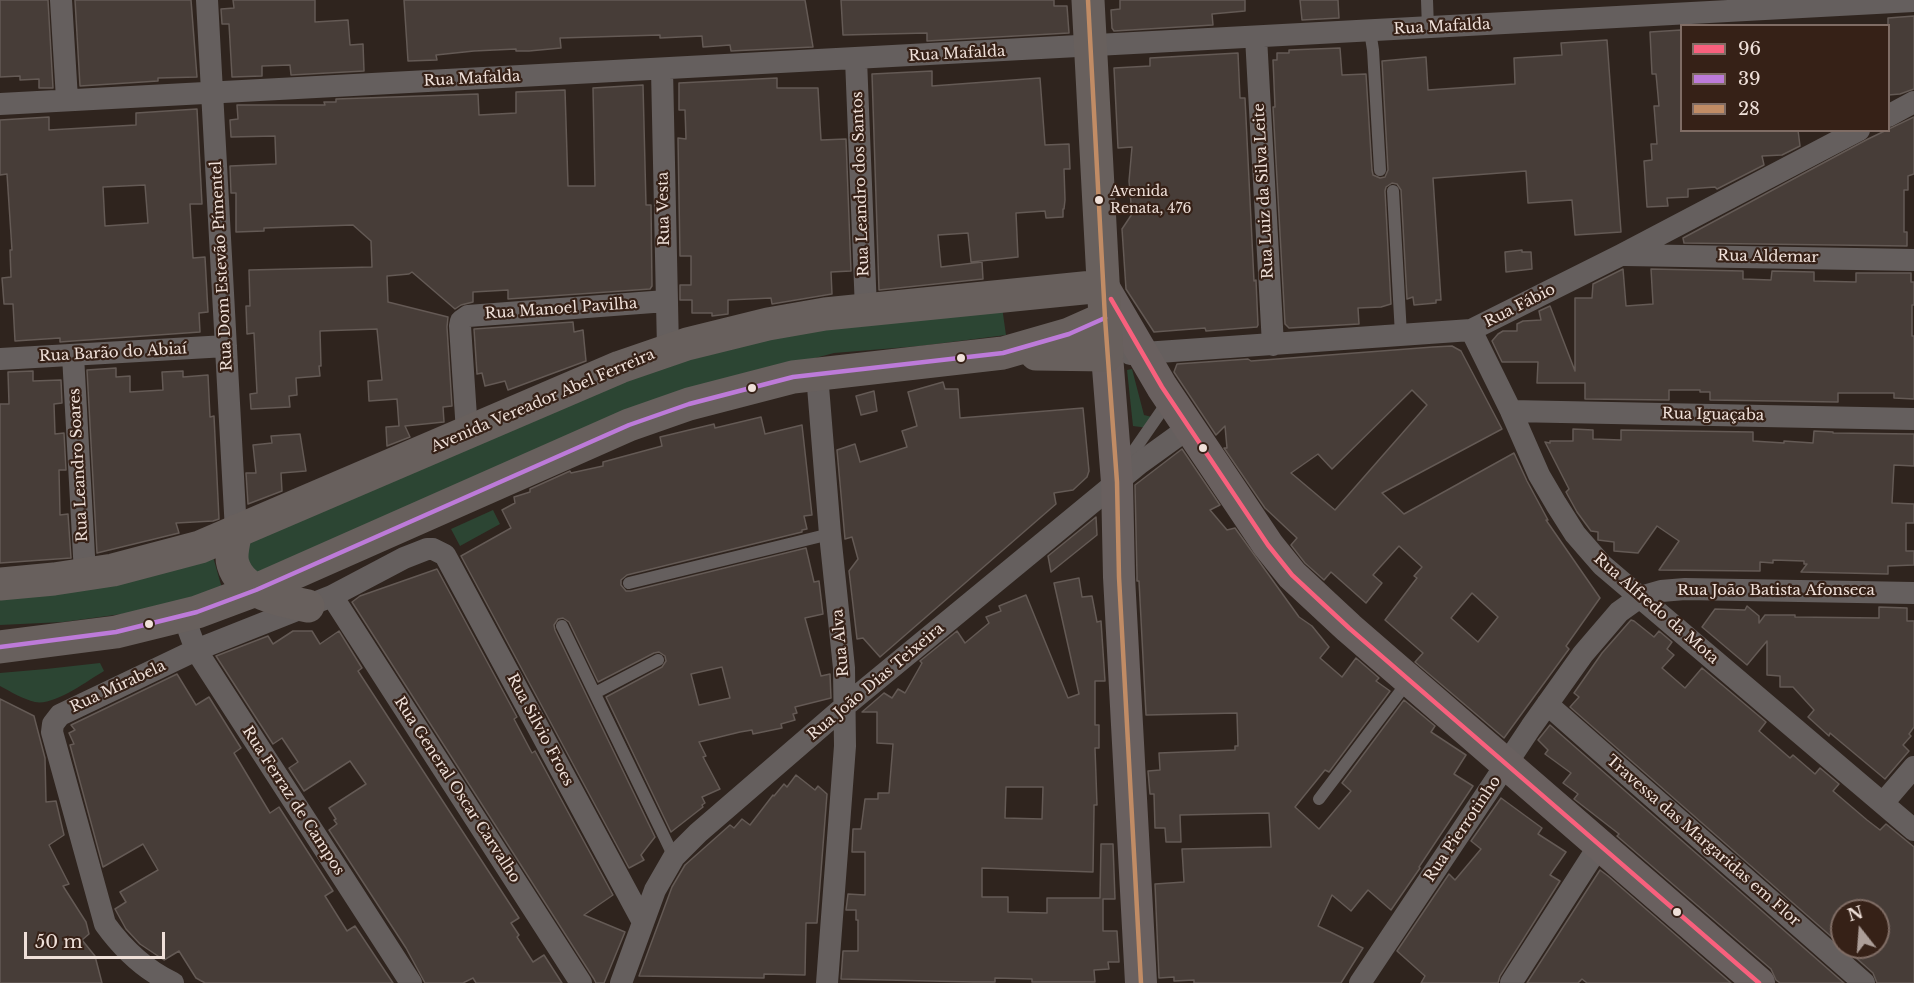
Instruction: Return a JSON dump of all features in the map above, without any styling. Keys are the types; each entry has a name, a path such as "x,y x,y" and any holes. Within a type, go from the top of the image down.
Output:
{"main road":[{"path":"1088,0 1107,355 1117,482 1119,578 1141,983"},
{"path":"1103,286 1170,399 1268,545 1292,575 1349,628 1759,983"},
{"name":"Avenida Vereador Abel Ferreira","path":"0,584 113,570 200,547 620,367 668,349 768,324 825,314 1103,286"},
{"path":"1003,353 1019,335 1021,324 1017,309 1005,296"},
{"path":"1003,353 1069,334 1105,318"},
{"path":"0,647 116,632 188,614 256,590 629,426 689,404 744,389 793,377 1003,353 1107,355"},
{"path":"236,531 232,547 233,563 239,576 256,590 290,603 320,601"}],"street":[{"path":"61,0 67,99"},
{"name":"Rua Dom Estevão Pímentel","path":"207,0 236,531"},
{"name":"Rua Mafalda","path":"0,104 1914,1"},
{"name":"Rua Luiz da Silva Leite","path":"1256,37 1273,345"},
{"name":"Rua Leandro dos Santos","path":"856,59 866,310"},
{"name":"Rua Vesta","path":"662,69 668,349"},
{"path":"1890,115 1914,102"},
{"name":"Rua Fábio","path":"1107,355 1471,330 1621,255 1855,132"},
{"name":"Rua Aldemar","path":"1621,255 1914,260"},
{"name":"Rua Manoel Pavilha","path":"467,432 460,326 461,321 468,316 666,301"},
{"name":"Rua Alfredo da Mota","path":"1471,330 1511,411 1539,475 1575,534 1602,565 1914,830"},
{"name":"Rua Barão do Abiaí","path":"0,359 226,346"},
{"name":"Rua Leandro Soares","path":"73,355 86,574"},
{"name":"Rua Alva","path":"817,374 844,668 846,746 826,983"},
{"name":"Rua Iguaçaba","path":"1511,411 1914,419"},
{"name":"Rua João Dias Teixeira","path":"621,983 655,890 674,857 698,833 845,706 1158,448 1191,429"},
{"name":"Rua Mirabela","path":"173,983 144,966 115,938 105,924 52,732 53,724 60,715 195,650 320,601 404,558 427,549"},
{"name":"Rua Silvio Froes","path":"427,549 433,549 445,555 643,922"},
{"name":"Rua João Batista Afonseca","path":"1640,597 1661,591 1685,589 1914,593"},
{"name":"Rua Pierrotinho","path":"1360,983 1583,654 1619,612 1640,597"},
{"name":"Rua General Oscar Carvalho","path":"320,601 581,983"},
{"name":"Rua Ferraz de Campos","path":"188,614 189,631 195,650 411,983"},
{"name":"Travessa das Margaridas em Flor","path":"1547,704 1859,982"},
{"path":"1883,803 1914,767"},
{"path":"1511,983 1600,844"}],"lane":[{"path":"1428,0 1428,28"},
{"path":"1370,31 1380,170"},
{"path":"1393,191 1401,336"},
{"path":"1117,482 1133,452 1170,399"},
{"path":"628,583 830,534"},
{"path":"562,626 674,857"},
{"path":"594,693 658,660"},
{"path":"1319,799 1409,679"}],"green space":[{"path":"1002,307 1006,335 920,346 834,353 672,396 257,585 236,539 691,347"},
{"path":"1132,369 1144,415 1156,418 1148,428 1133,426 1127,370"},
{"path":"493,510 500,524 460,546 451,529"},
{"path":"212,553 223,592 144,611 63,622 0,625 0,591"},
{"path":"100,663 104,671 61,697 43,702 35,702 0,686 0,673"}],"building":[{"path":"0,0 48,0 53,88 39,88 39,79 20,80 20,76 0,77"},
{"path":"75,0 191,0 197,77 158,78 158,81 80,86"},
{"path":"233,0 315,0 315,22 348,20 350,45 363,44 364,71 291,75 290,65 262,66 262,76 232,77 229,24 222,24 221,9 234,8"},
{"path":"404,0 805,0 813,47 731,51 730,45 703,47 702,36 560,38 561,48 529,51 516,51 516,49 474,51 436,55 437,60 408,61"},
{"path":"841,0 1054,0 1054,6 1067,6 1069,33 927,41 927,33 843,35"},
{"path":"1120,0 1245,0 1245,11 1212,14 1213,25 1114,31 1111,10 1120,9"},
{"path":"1300,0 1338,0 1339,18 1302,20"},
{"path":"1914,16 1914,89 1900,94 1890,95 1890,24 1888,24 1888,18"},
{"path":"1680,30 1680,132 1798,132 1800,146 1782,155 1762,156 1764,165 1717,189 1715,187 1688,189 1688,197 1667,198 1668,206 1647,207 1644,161 1652,160 1651,144 1657,144 1654,106 1659,106 1656,74 1652,74 1650,32"},
{"path":"1607,40 1621,232 1575,235 1572,200 1528,203 1526,171 1433,178 1441,300 1436,300 1436,303 1414,305 1413,297 1407,299 1401,190 1397,184 1392,183 1386,187 1385,191 1391,304 1358,308 1359,324 1289,328 1285,324 1273,107 1275,107 1273,60 1277,60 1277,53 1289,53 1289,50 1340,48 1342,75 1366,74 1372,170 1373,175 1380,178 1385,177 1388,170 1382,61 1426,57 1428,90 1515,84 1514,58 1562,55 1561,43"},
{"path":"1238,53 1240,98 1245,98 1258,325 1257,327 1206,331 1205,328 1154,332 1126,289 1122,229 1132,214 1129,181 1132,147 1118,148 1114,68 1150,66 1150,58"},
{"path":"932,71 932,86 1040,78 1045,145 1069,144 1070,169 1064,169 1063,217 1046,218 1045,211 1016,213 1018,257 971,262 968,233 938,235 941,267 982,262 983,279 879,290 872,74"},
{"path":"777,78 777,88 818,88 821,140 846,139 851,271 831,272 832,294 772,304 771,298 728,300 728,314 712,316 712,313 692,313 692,300 680,300 680,285 691,285 691,256 680,256 678,138 686,139 685,110 679,110 679,83"},
{"path":"643,85 646,205 651,205 652,286 650,289 508,299 508,290 473,292 473,302 455,309 412,272 387,276 388,302 448,317 452,406 443,407 444,422 405,426 410,437 387,446 386,427 399,426 397,399 369,401 368,381 382,380 377,329 320,331 320,376 296,378 297,395 289,396 290,407 251,409 250,394 257,393 254,333 247,334 246,306 250,306 249,270 372,267 371,241 353,225 264,228 264,231 236,232 236,193 231,193 230,166 276,164 275,136 231,137 230,120 238,119 237,105 325,105 324,102 336,102 336,99 478,94 479,115 516,113 516,92 565,90 568,186 595,186 593,88"},
{"path":"197,109 202,204 190,204 193,258 205,257 208,312 199,313 200,332 60,342 60,338 15,341 13,304 4,304 2,278 11,277 10,250 12,250 7,174 0,175 0,120 49,117 49,130 136,125 136,113","holes":["145,185 148,223 105,226 103,187"]},
{"path":"1914,117 1914,174 1908,176 1908,190 1904,190 1904,232 1907,232 1907,246 1684,243 1683,238 1868,139 1883,132 1890,132 1890,128"},
{"path":"1522,250 1522,252 1531,252 1532,269 1506,272 1505,252"},
{"path":"1623,269 1626,306 1653,304 1651,269 1743,271 1743,279 1771,280 1772,271 1814,272 1814,281 1856,282 1856,273 1911,273 1911,282 1914,282 1912,336 1914,336 1914,399 1894,398 1894,393 1838,393 1838,402 1710,400 1710,392 1669,390 1669,400 1585,399 1585,383 1537,383 1538,362 1502,362 1492,341 1498,334 1503,331 1517,331 1517,324 1523,321 1541,320 1539,311 1550,306 1575,371 1575,298 1592,298 1593,284"},
{"path":"573,322 574,332 583,330 586,361 508,390 505,381 485,386 482,373 477,374 474,329"},
{"path":"1452,346 1461,351 1502,429 1382,493 1404,514 1514,453 1548,520 1546,520 1600,598 1566,646 1569,649 1504,738 1415,662 1423,653 1385,620 1417,578 1414,576 1422,567 1399,546 1373,575 1382,583 1366,603 1331,572 1324,580 1305,563 1291,545 1297,538 1265,508 1224,448 1227,448 1225,426 1216,435 1174,372 1177,364 1248,359 1251,361","holes":["1412,390 1427,405 1335,510 1291,473 1318,454 1332,469","1472,593 1498,617 1478,642 1451,618"]},
{"path":"116,368 116,377 130,376 130,392 163,390 162,372 183,371 183,377 208,375 210,417 214,416 219,519 176,523 179,533 97,553 87,370"},
{"path":"33,371 33,381 61,380 62,403 54,404 55,434 64,433 66,470 59,470 60,515 68,514 71,558 0,563 0,404 9,404 8,372"},
{"path":"943,382 945,389 958,389 960,418 1083,408 1089,471 1087,477 1073,490 1054,493 1056,504 880,657 863,638 857,639 849,571 858,559 852,537 845,539 837,450 855,444 860,462 907,447 902,431 917,426 908,392"},
{"path":"874,391 877,411 861,415 856,396"},
{"path":"761,417 765,434 802,425 812,515 804,516 807,529 627,575 621,580 621,585 626,591 631,591 806,548 814,582 819,581 823,614 805,618 821,676 830,674 831,698 795,707 797,713 793,714 795,720 781,724 782,728 753,734 752,730 740,732 699,742 706,756 703,757 720,789 702,797 705,803 703,807 671,832 606,697 662,667 666,661 665,656 659,652 654,653 598,682 569,622 563,618 558,619 554,625 555,630 655,837 641,855 644,860 629,868 461,556 511,528 502,510 515,503 514,497 530,492 530,489 570,471 571,473 603,466 603,462 662,446 660,437 714,424 715,428","holes":["722,667 730,698 699,705 691,674"]},
{"path":"1573,429 1593,430 1593,439 1621,440 1621,430 1753,432 1753,441 1784,443 1784,441 1813,443 1814,431 1914,434 1914,466 1894,465 1892,503 1914,504 1914,523 1906,523 1906,551 1914,551 1914,565 1888,566 1888,574 1801,572 1807,564 1804,564 1804,561 1773,560 1773,563 1760,562 1760,571 1659,570 1679,541 1657,526 1638,553 1614,551 1614,542 1598,540 1598,532 1591,531 1577,512 1566,492 1569,489 1545,442 1573,441"},
{"path":"300,434 306,471 281,473 282,491 248,504 246,473 256,473 253,445 272,443 271,436"},
{"path":"1182,449 1220,505 1210,510 1227,530 1235,528 1299,617 1312,626 1329,647 1320,658 1342,677 1356,658 1379,678 1376,681 1390,691 1329,772 1325,770 1295,807 1319,829 1351,791 1342,783 1404,700 1435,726 1431,732 1466,755 1454,774 1473,786 1391,910 1368,890 1351,911 1332,895 1318,926 1363,948 1341,983 1194,983 1194,980 1174,981 1174,977 1159,978 1155,884 1184,882 1182,849 1271,847 1269,813 1180,815 1181,842 1166,842 1165,828 1155,828 1154,794 1150,794 1148,771 1160,770 1159,753 1235,750 1235,746 1238,746 1237,713 1146,715 1139,581 1137,581 1135,485"},
{"path":"1096,517 1097,535 1051,572 1048,556"},
{"path":"437,569 517,717 514,719 532,753 535,751 613,895 584,915 625,932 604,983 596,983 352,602 360,596"},
{"path":"1079,578 1082,597 1092,596 1097,622 1101,621 1105,681 1095,681 1095,725 1099,725 1099,748 1095,748 1097,805 1094,805 1093,872 982,868 982,897 1008,897 1008,912 1047,913 1047,898 1100,898 1101,844 1113,844 1115,899 1103,899 1103,931 1117,931 1119,962 1108,962 1109,969 1094,970 1095,982 1032,982 1032,979 995,978 995,982 841,979 843,951 858,951 858,920 856,920 856,910 846,910 848,894 865,895 865,852 852,852 853,829 861,829 865,799 878,799 878,793 889,793 893,744 877,743 877,712 862,712 884,693 892,698 898,689 905,693 922,663 920,661 957,631 965,643 989,623 986,617 1001,611 999,606 1026,595 1068,698 1079,694 1054,583","holes":["1006,787 1043,787 1042,819 1005,818"]},
{"path":"1747,606 1759,616 1759,623 1765,615 1879,618 1879,607 1907,608 1907,621 1914,621 1914,727 1909,734 1911,736 1903,745 1909,751 1885,779 1808,717 1814,710 1793,687 1780,687 1780,676 1767,675 1767,641 1747,665 1702,627 1715,609 1745,610"},
{"path":"1631,620 1654,637 1659,631 1672,642 1667,649 1674,655 1662,668 1685,688 1702,668 1766,722 1759,731 1790,758 1793,755 1815,774 1820,768 1839,784 1833,791 1867,820 1880,830 1886,824 1914,847 1914,983 1877,983 1873,973 1857,959 1890,959 1890,899 1830,899 1830,935 1570,707 1579,697 1574,693 1602,653"},
{"path":"293,631 312,631 320,644 339,631 362,668 358,671 519,918 511,923 519,935 517,937 533,962 544,955 562,983 476,983 473,978 463,983 425,983 406,948 329,830 337,824 329,808 366,784 350,761 304,791 289,768 298,762 282,738 273,744 216,656 268,636 273,644"},
{"path":"177,674 196,705 209,697 241,748 234,753 270,813 279,807 333,891 325,896 347,931 355,926 393,983 205,983 196,978 179,951 164,960 140,944 126,929 115,909 126,902 120,892 158,870 143,844 103,867 70,745 74,744 69,733 75,730 71,725"},
{"path":"0,699 34,716 45,758 46,802 56,801 64,835 49,845 69,884 63,886 86,922 89,934 82,940 95,956 102,983 0,983"},
{"path":"1550,725 1844,983 1780,983 1776,980 1771,969 1617,836 1619,834 1574,799 1578,794 1563,783 1571,773 1545,754 1548,750 1538,740"},
{"path":"796,775 815,790 818,786 827,794 817,923 806,923 805,975 764,974 764,978 639,976 672,887 685,865 730,825 734,828 742,819 750,825 773,795 784,784 787,787"},
{"path":"1501,798 1542,828 1538,834 1566,852 1550,875 1560,881 1500,976 1498,983 1421,983 1425,976 1397,951 1449,874 1455,880 1481,849 1471,841"},
{"path":"1600,870 1731,983 1587,983 1582,979 1578,983 1527,983"}],"transit line":[{"name":"28","path":"1088,0 1105,318 1117,482 1119,577 1141,983"},
{"name":"96","path":"1111,299 1162,387 1268,545 1292,575 1349,628 1759,983"},
{"name":"39","path":"0,647 116,632 197,612 256,590 629,425 689,404 793,377 1003,353 1069,334 1105,318"}],"place":[{"name":"Avenida Renata, 476","path":"1099,200"}]}
